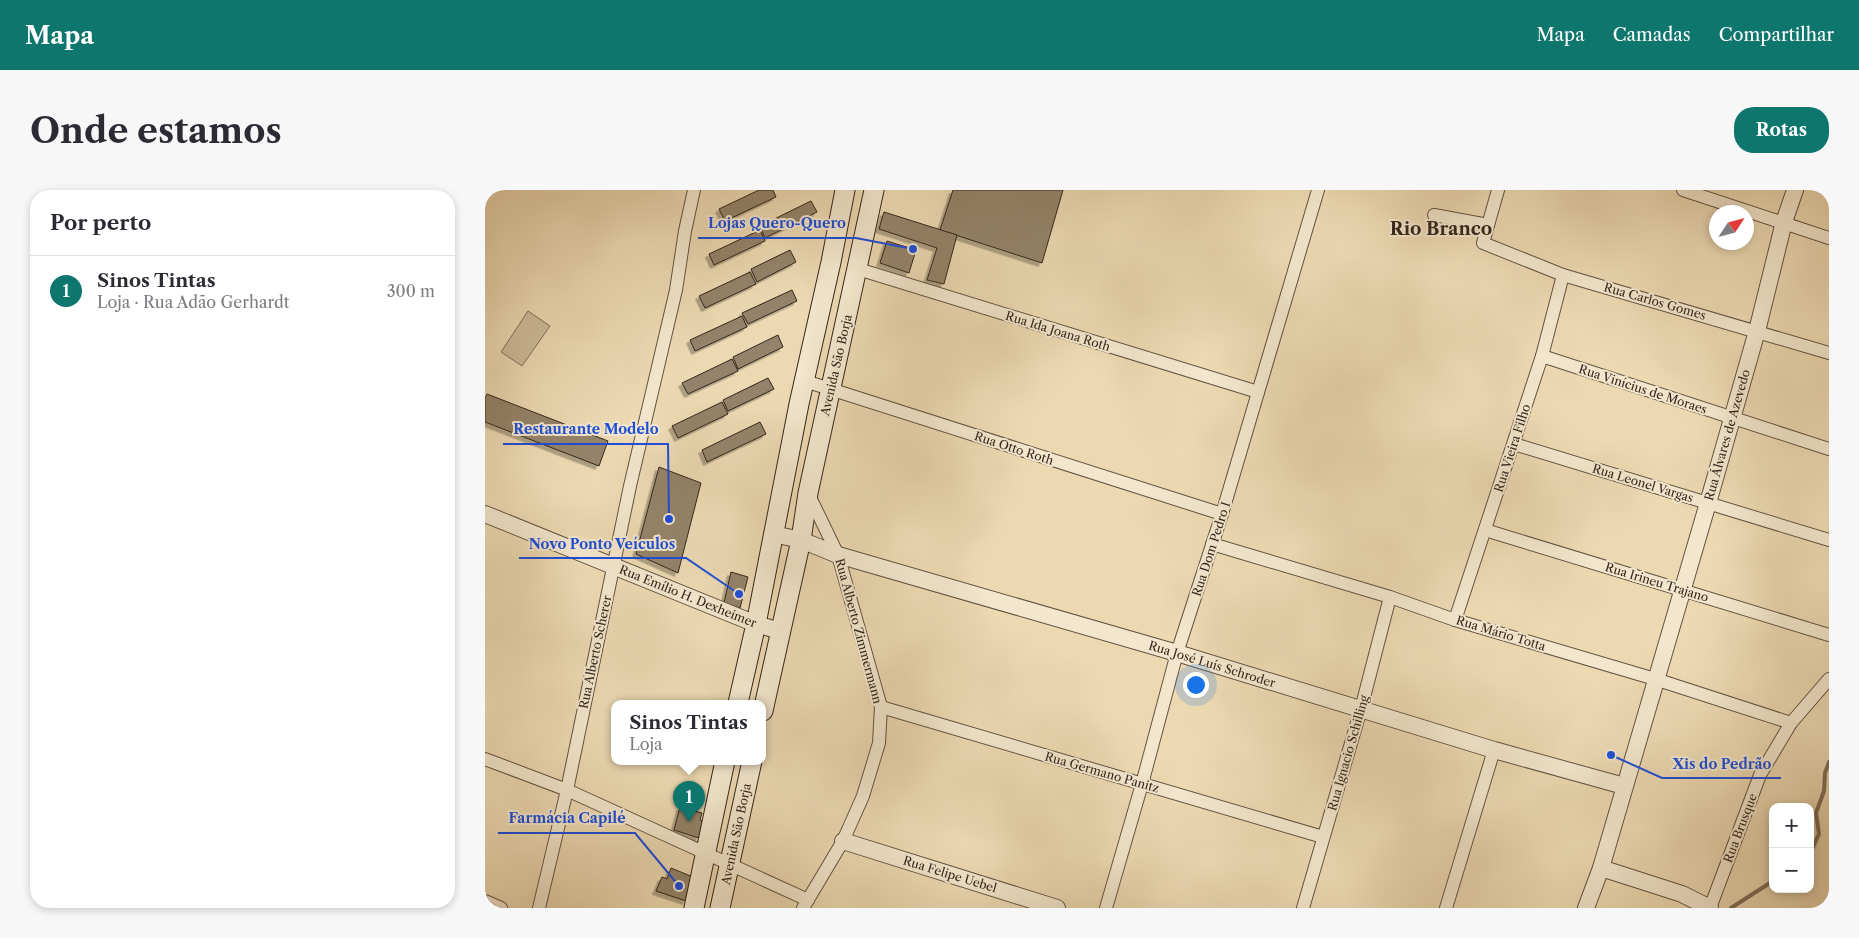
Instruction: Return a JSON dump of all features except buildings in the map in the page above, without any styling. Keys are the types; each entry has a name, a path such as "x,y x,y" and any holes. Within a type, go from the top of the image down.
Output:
{"main road":[{"path":"738,700 756,624 845,190"},
{"name":"Avenida São Borja","path":"765,700 801,540 808,493 874,190"},
{"name":"Avenida São Borja","path":"694,908 724,765"},
{"name":"Avenida São Borja","path":"720,908 751,765"}],"street":[{"name":"Rua Alberto Scherer","path":"539,908 567,790 613,566 676,290 685,231 695,190"},
{"name":"Rua Dom Pedro I","path":"1106,908 1177,653 1222,514 1318,190"},
{"path":"1434,215 1488,225 1498,190"},
{"path":"1683,190 1829,238"},
{"name":"Rua Álvares de Azevedo","path":"1601,868 1708,503 1757,330 1784,222 1795,190"},
{"name":"Rua Carlos Gomes","path":"1488,225 1483,243 1563,275 1757,330 1829,353"},
{"name":"Rua Ida Joana Roth","path":"858,269 1259,392"},
{"name":"Rua Vieira Filho","path":"1455,620 1542,356 1563,275"},
{"name":"Rua Vinícius de Moraes","path":"1542,356 1829,449"},
{"name":"Rua Otto Roth","path":"805,381 1222,514"},
{"name":"Rua Leonel Vargas","path":"1514,444 1829,540"},
{"name":"Rua Alberto Zimmermann","path":"806,904 843,841 863,796 879,743 881,707 838,554 808,493"},
{"name":"Rua Emílio H. Dexheimer","path":"485,514 756,624 780,631"},
{"name":"Rua Irineu Trajano","path":"1485,530 1829,635"},
{"path":"773,534 801,540"},
{"name":"Rua José Luís Schroder","path":"801,540 838,554 1177,653 1494,750 1624,786"},
{"name":"Rua Mário Totta","path":"1212,544 1390,598 1455,620 1655,679 1791,723"},
{"name":"Rua Ignacio Schilling","path":"1303,908 1361,709 1390,598"},
{"name":"Rua Brusque","path":"1710,908 1760,775 1791,723 1829,679"},
{"name":"Rua Germano Panitz","path":"881,707 1323,837"},
{"path":"1446,908 1494,750"},
{"path":"485,759 567,790 730,865 806,904"},
{"name":"Rua Felipe Uebel","path":"843,841 1057,908"},
{"path":"1586,908 1601,868 1682,894 1710,908"},
{"path":"485,901 501,908"}],"shaded area":[{"path":"528,311 550,326 522,366 501,352"}],"waterway":[{"path":"1813,848 1819,834 1816,813 1824,791 1825,773 1829,762"},
{"path":"1731,908 1769,884"}],"place":[{"name":"Lojas Quero-Quero","path":"913,249"},
{"name":"Restaurante Modelo","path":"669,519"},
{"name":"Novo Ponto Veículos","path":"739,594"},
{"name":"Xis do Pedrão","path":"1611,755"},
{"name":"Sinos Tintas","path":"689,822"},
{"name":"Farmácia Capilé","path":"679,886"}],"district":[{"name":"Rio Branco","path":"1441,229"}]}
